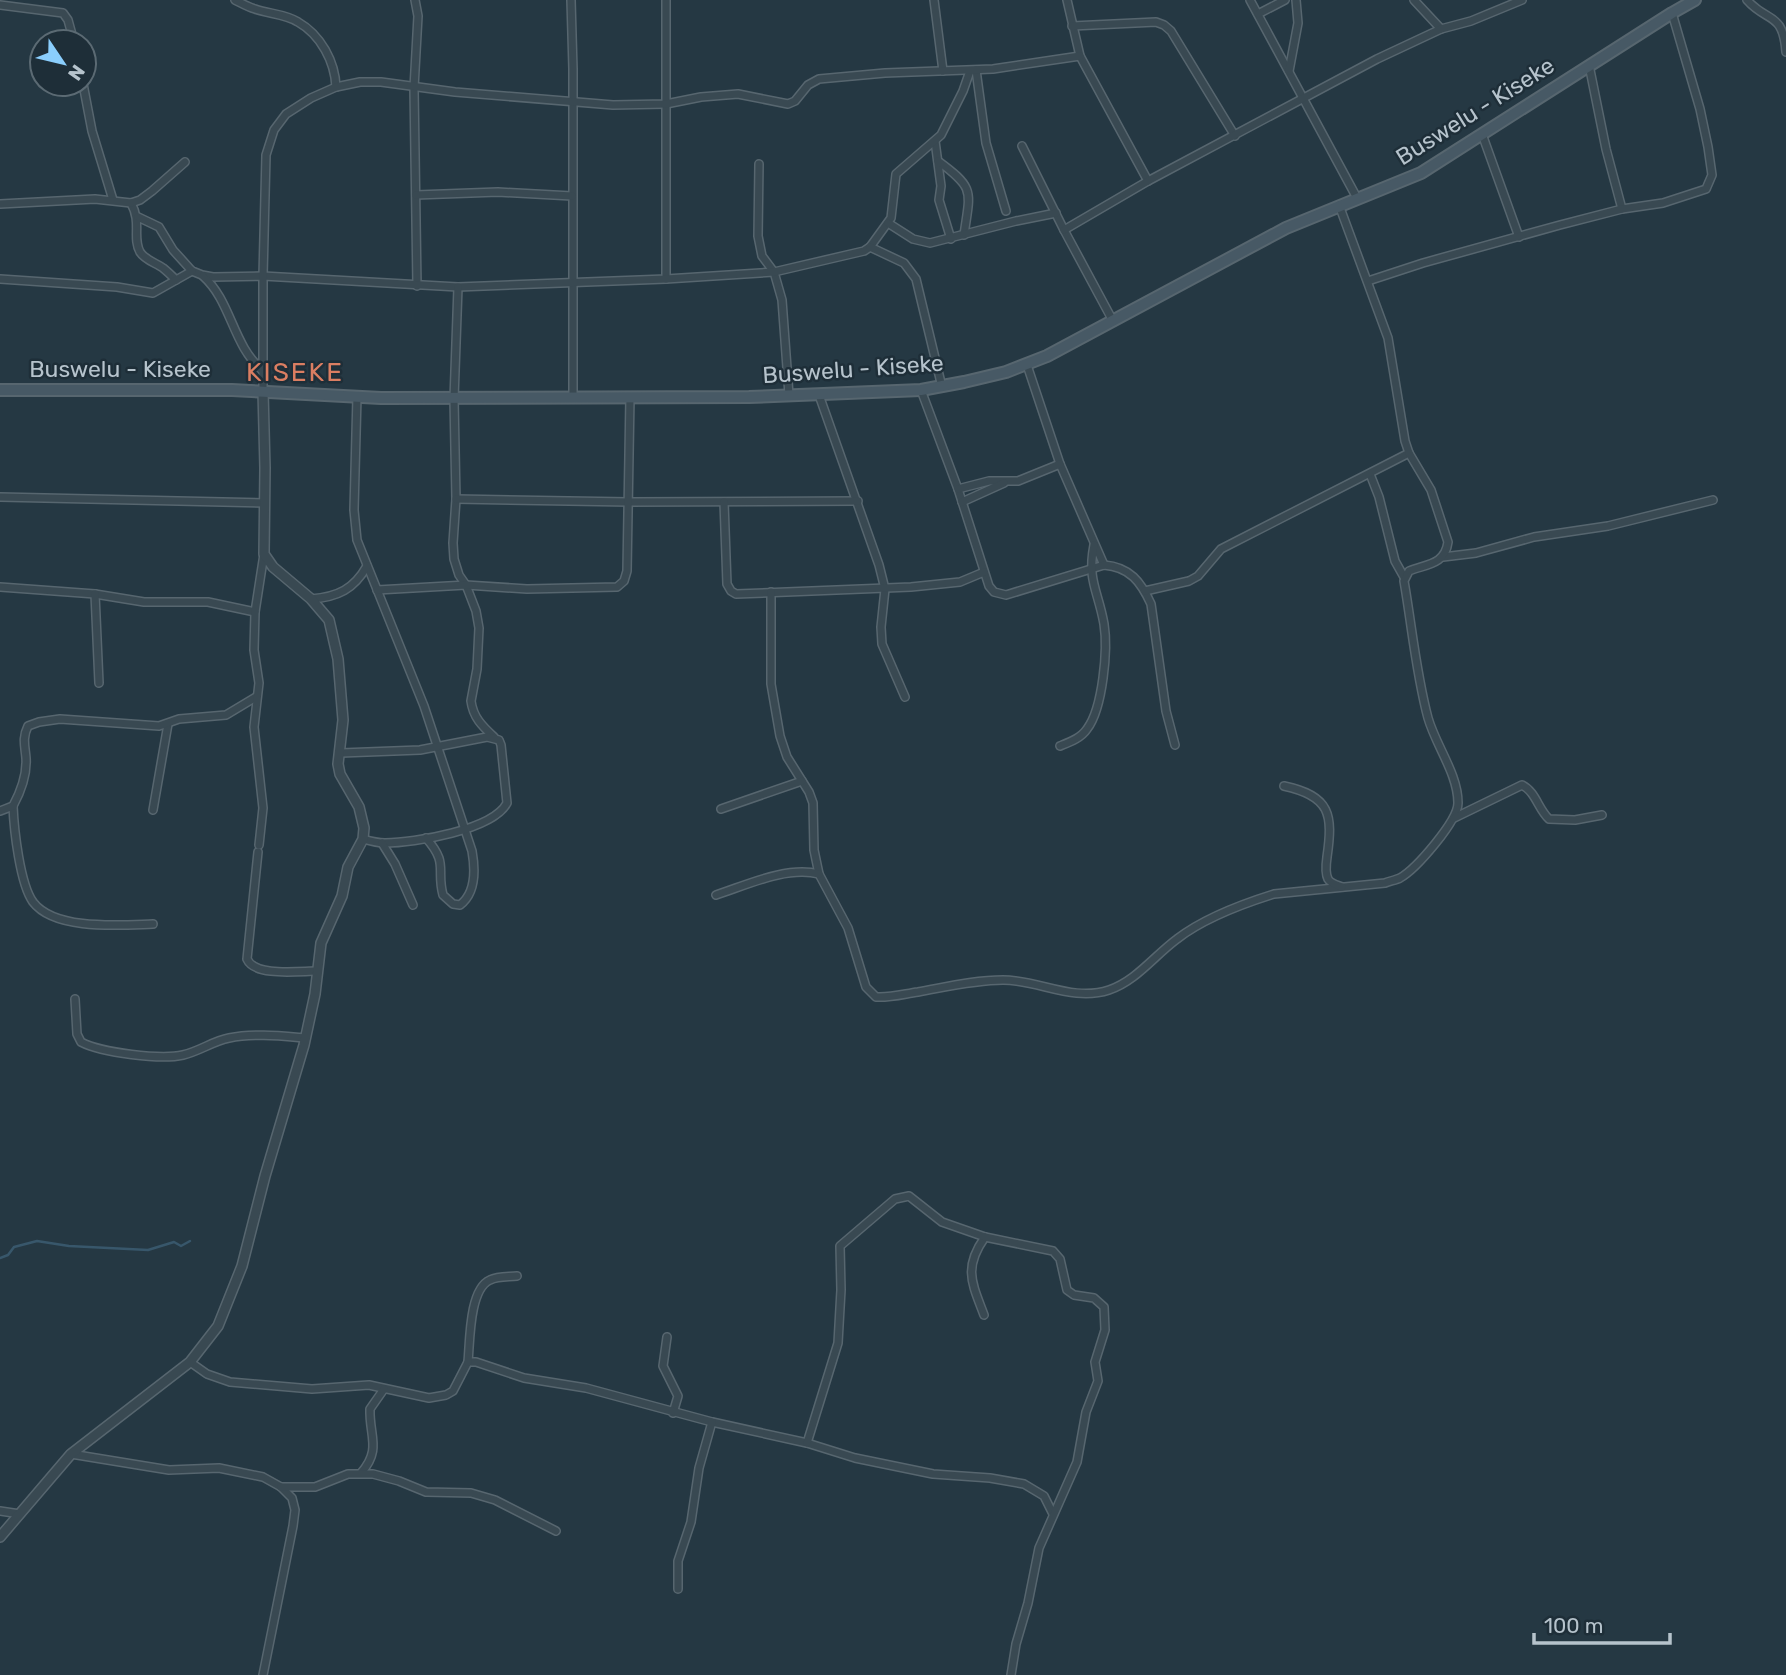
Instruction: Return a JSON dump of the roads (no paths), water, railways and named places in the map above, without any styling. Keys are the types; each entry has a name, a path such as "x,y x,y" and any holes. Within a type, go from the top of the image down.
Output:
{"main road":[{"name":"Buswelu - Kiseke","path":"0,390 263,391 454,399 819,395 922,390 982,378 1027,365 1286,228 1339,204 1421,173 1695,0"}],"street":[{"path":"234,0 299,22 316,37 335,66 336,87"},
{"path":"415,0 418,16 414,88 417,286"},
{"path":"571,0 573,397"},
{"path":"666,0 666,279"},
{"path":"934,0 943,71"},
{"path":"1067,0 1080,56 1148,181"},
{"path":"1250,0 1357,198"},
{"path":"1258,13 1285,0"},
{"path":"1289,71 1298,23 1296,0"},
{"path":"1415,0 1441,29"},
{"path":"1064,230 1148,181 1377,59 1441,29 1472,21 1522,0"},
{"path":"1747,0 1776,22 1785,40 1786,52"},
{"path":"0,5 63,13 70,28"},
{"path":"1368,281 1423,263 1622,209 1663,203 1706,189 1712,175 1700,109 1672,13"},
{"path":"1072,26 1156,22 1164,24 1171,31 1235,136"},
{"path":"317,971 261,970 250,965 247,959 263,808 255,739 259,683 254,650 255,612 264,554 263,276 266,155 274,130 286,114 311,97 336,87 360,82 613,104 666,104 738,94 788,104 795,101 808,85 819,79 973,70 1080,56"},
{"path":"1590,65 1606,149 1622,209"},
{"path":"138,217 159,227 173,250 192,271 202,275 457,287 572,284 774,272 853,255 870,247 888,223 894,209 896,174 914,156 935,141 947,124 973,70"},
{"path":"973,70 986,143 1006,211"},
{"path":"86,98 92,131 113,200"},
{"path":"1482,134 1519,237"},
{"path":"935,141 941,186 939,200 951,239"},
{"path":"1022,146 1113,321"},
{"path":"0,204 95,199 131,203 152,191 185,162"},
{"path":"938,162 967,186 970,195 964,235"},
{"path":"759,164 760,248 774,272 784,319 789,395"},
{"path":"416,195 498,192 572,196"},
{"path":"131,203 138,217 137,239 140,252 176,280"},
{"path":"1339,204 1388,338 1402,427 1409,453 1431,490 1446,536 1447,549 1443,556 1432,565 1410,570 1404,577"},
{"path":"888,223 922,242 951,239 1056,213"},
{"path":"870,247 904,263 916,279 942,387"},
{"path":"0,279 117,287 147,293 159,291 192,271"},
{"path":"202,275 219,294 242,348 263,371"},
{"path":"363,839 382,843 426,838 464,829 494,817 503,811 507,803 502,745 482,726 472,709 479,628 476,611 454,559 457,287"},
{"path":"1027,365 1060,464 1104,565"},
{"path":"922,390 989,586 995,593 1006,595 1104,565 1115,566 1131,573 1145,591 1151,604 1166,711 1175,745"},
{"path":"819,395 835,445 858,501 886,589 881,627 882,644 905,697"},
{"path":"357,396 355,527 367,566 438,747 472,851 471,892 460,905 453,904 443,895 441,864 426,838"},
{"path":"377,590 466,585 527,589 617,587 624,581 627,571 630,397"},
{"path":"1145,591 1189,581 1198,576 1221,549 1409,453"},
{"path":"958,489 989,481 1024,479 1060,464"},
{"path":"1370,474 1395,561 1404,577 1416,662 1427,713 1457,792 1458,803 1454,818"},
{"path":"962,502 1005,482"},
{"path":"0,497 265,503"},
{"path":"456,499 629,502 858,501"},
{"path":"1443,556 1476,553 1534,537 1608,526 1713,500"},
{"path":"724,502 727,584 731,592 736,594 886,589 960,582 984,572"},
{"path":"1060,746 1087,730 1097,702 1105,664 1104,624 1090,568 1094,545"},
{"path":"0,1537 71,1454 190,1362 218,1326 242,1266 265,1176 306,1038 312,1014 321,943 342,895 348,867 363,839 364,828 359,807 340,774 338,764 342,720 336,643 330,620 311,599 272,567 264,554"},
{"path":"311,599 341,594 359,579 367,566"},
{"path":"0,586 95,594 144,602 208,602 255,612"},
{"path":"771,592 771,684 774,711 787,757 813,803 814,850 819,874 848,928 866,987 871,995 881,998 978,981 1006,980 1072,994 1109,990 1124,983 1177,939 1249,902 1274,894 1398,879 1416,864 1454,818 1522,785 1531,790 1549,819 1575,820 1602,815"},
{"path":"95,594 99,683"},
{"path":"153,924 83,923 51,916 35,905 26,888 12,806 25,772 23,739 28,726 60,719 145,726 168,724 179,719 226,715 256,697"},
{"path":"153,810 168,724"},
{"path":"341,753 397,752 494,737"},
{"path":"721,809 802,781"},
{"path":"1284,786 1311,795 1326,808 1331,831 1326,872 1332,883 1342,887"},
{"path":"0,811 12,806"},
{"path":"382,843 395,864 413,905"},
{"path":"716,895 785,875 802,872 819,874"},
{"path":"75,999 77,1034 81,1042 110,1051 181,1056 227,1038 306,1038"},
{"path":"807,1443 838,1343 841,1290 839,1250 842,1244 882,1209 903,1195 909,1196 942,1222 985,1237 1052,1251 1060,1259 1067,1290 1074,1295 1094,1298 1104,1307 1105,1330 1095,1362 1097,1387 1086,1412 1077,1462 1034,1564 1028,1603 1016,1644 1012,1675"},
{"path":"984,1315 971,1274 974,1255 985,1237"},
{"path":"190,1362 207,1374 230,1382 312,1389 355,1385 419,1398 446,1395 453,1391 468,1362 473,1312 481,1287 500,1277 517,1276"},
{"path":"667,1337 662,1362 678,1396 673,1413"},
{"path":"468,1362 476,1362 524,1378 586,1388 712,1423 807,1443 855,1458 933,1474 990,1478 1024,1485 1044,1496 1053,1514"},
{"path":"361,1473 371,1460 374,1446 370,1409 384,1389"},
{"path":"678,1589 678,1561 691,1522 699,1468 712,1423"},
{"path":"71,1454 169,1470 219,1468 242,1472 263,1477 281,1487 292,1498 295,1510 263,1675"},
{"path":"281,1487 315,1487 348,1474 361,1473 392,1479 426,1492 471,1493 495,1500 556,1531"},
{"path":"0,1511 20,1514"}],"waterway":[{"path":"0,1258 8,1255 14,1247 37,1241 69,1246 148,1250 174,1242 181,1246 190,1241"}],"district":[{"name":"KISEKE","path":"295,372"}]}
